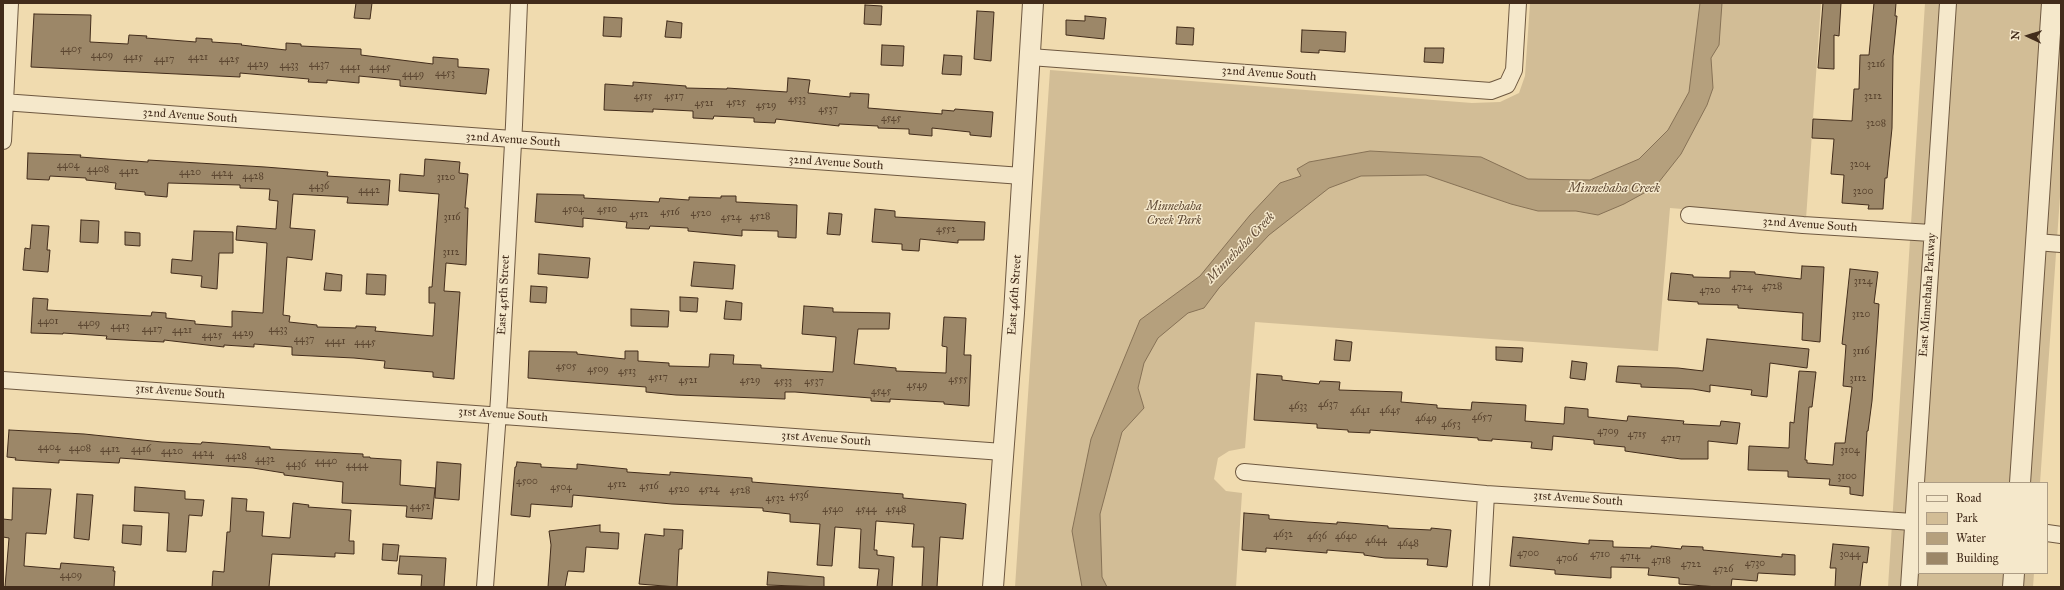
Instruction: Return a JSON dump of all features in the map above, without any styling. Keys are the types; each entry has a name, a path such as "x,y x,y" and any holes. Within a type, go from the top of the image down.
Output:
{"street":[{"path":"3,141 10,3"},
{"name":"East 45th Street","path":"485,587 498,414 519,3"},
{"name":"East 46th Street","path":"993,587 1033,3"},
{"name":"32nd Avenue South","path":"1030,56 1491,91 1507,85 1514,70 1518,3"},
{"name":"East Minnehaha Parkway","path":"1909,587 1948,3"},
{"path":"2020,482 2052,3"},
{"name":"32nd Avenue South","path":"4,102 1022,176"},
{"name":"32nd Avenue South","path":"1689,216 1811,226 1932,233"},
{"path":"2036,242 2061,244"},
{"name":"31st Avenue South","path":"3,380 498,414 1003,452"},
{"name":"31st Avenue South","path":"1244,472 1486,494 1913,522"},
{"path":"1481,587 1486,494"},
{"path":"2048,533 2061,535"},
{"path":"2013,587 2014,574"}],"green space":[{"name":"Minnehaha Creek Park","path":"1530,3 1821,3 1806,219 1670,208 1658,351 1255,322 1245,448 1229,451 1218,458 1214,479 1226,491 1242,493 1236,587 1015,587 1050,70 1472,103 1500,102 1519,93 1525,76"},
{"path":"1925,3 2061,3 2061,182 2040,482 1918,482 1918,574 2034,574 2033,587 1888,587"}],"water":[{"name":"Minnehaha Creek","path":"1700,3 1722,3 1719,45 1711,58 1713,88 1707,105 1681,154 1655,187 1624,204 1598,215 1576,211 1538,211 1511,204 1426,175 1361,176 1329,188 1269,235 1219,288 1204,308 1188,313 1158,338 1144,363 1138,388 1144,408 1122,432 1100,514 1102,577 1107,587 1082,587 1072,531 1091,439 1140,320 1200,276 1250,215 1280,183 1301,176 1297,169 1309,162 1370,151 1481,157 1528,179 1590,180 1639,159 1668,130 1689,92"}],"building":[{"path":"356,3 372,3 370,19 354,18"},
{"path":"1823,3 1841,3 1839,36 1834,35 1834,69 1818,68"},
{"path":"1874,3 1896,3 1895,16 1897,16 1893,56 1892,128 1887,178 1885,178 1883,209 1868,209 1869,205 1842,203 1844,175 1831,174 1834,139 1812,138 1813,119 1852,121 1854,89 1859,89 1860,55 1869,55"},
{"path":"865,5 882,6 881,25 864,24"},
{"path":"977,11 994,12 991,61 974,59"},
{"path":"34,14 91,15 90,42 128,44 129,35 147,36 146,38 196,42 196,38 212,39 212,42 242,44 241,45 286,50 286,43 301,44 301,46 361,49 361,55 433,64 433,57 458,59 458,67 489,69 486,94 400,86 400,80 359,76 359,83 327,80 327,83 308,82 309,79 240,73 240,77 31,67"},
{"path":"1085,16 1106,18 1104,39 1066,35 1066,20 1085,21"},
{"path":"604,17 622,18 621,37 603,36"},
{"path":"667,21 682,23 681,38 665,37"},
{"path":"1177,27 1194,28 1193,45 1176,44"},
{"path":"1302,30 1346,32 1345,52 1319,50 1319,53 1301,52"},
{"path":"882,45 904,46 903,66 881,65"},
{"path":"1425,48 1444,48 1443,63 1424,62"},
{"path":"944,55 962,56 961,75 942,74"},
{"path":"788,78 810,80 808,93 850,97 850,93 869,94 868,108 942,114 942,110 954,111 955,109 993,112 991,137 970,135 970,132 932,128 932,136 909,134 909,129 878,128 878,126 839,124 839,126 776,119 775,123 754,122 754,118 714,116 713,119 693,118 693,111 653,109 653,112 604,110 605,84 633,86 633,82 686,86 686,88 727,88 787,92"},
{"path":"28,153 81,155 80,157 148,162 148,160 265,167 328,172 327,176 390,180 388,205 347,203 348,197 293,194 290,228 315,230 312,260 287,257 283,315 290,316 289,322 317,325 317,327 376,327 375,331 433,336 435,303 429,303 429,287 432,287 439,194 399,191 400,174 424,176 425,159 460,162 459,173 468,174 465,208 468,208 466,265 446,263 444,291 460,292 454,379 433,377 433,372 384,368 385,361 292,355 292,347 254,344 254,347 224,345 224,347 164,340 164,342 106,339 107,336 63,333 31,333 33,298 48,299 47,310 151,316 152,312 166,313 166,318 195,321 195,324 232,327 232,311 263,313 267,243 236,240 237,226 276,229 278,201 269,200 270,189 240,188 240,185 168,183 167,197 145,195 145,192 115,189 116,183 86,180 86,178 50,176 49,180 27,179"},
{"path":"537,194 584,195 584,198 659,202 660,198 689,200 689,197 721,198 721,196 736,196 736,202 797,205 796,238 778,237 778,231 742,230 742,236 688,231 688,228 650,226 649,229 626,228 627,222 583,218 583,227 535,222"},
{"path":"875,209 895,211 895,217 985,222 984,240 958,240 958,243 920,239 919,251 902,250 902,244 872,242"},
{"path":"829,213 842,214 840,235 827,234"},
{"path":"81,220 99,221 98,243 80,242"},
{"path":"32,225 49,226 47,250 50,250 48,272 23,270 25,248 30,249"},
{"path":"194,231 233,232 233,253 219,253 217,289 201,287 202,276 171,273 172,259 192,261"},
{"path":"125,232 140,233 140,246 125,245"},
{"path":"539,254 590,258 588,278 538,274"},
{"path":"694,262 735,265 733,289 691,286"},
{"path":"1802,266 1824,267 1820,342 1802,340 1803,313 1738,308 1738,305 1698,304 1698,302 1668,300 1671,273 1693,275 1693,277 1730,278 1730,271 1755,272 1755,274 1801,279"},
{"path":"1850,269 1878,272 1874,303 1879,304 1877,334 1872,401 1867,431 1863,496 1850,494 1850,487 1829,485 1830,479 1788,477 1788,471 1748,470 1749,446 1789,448 1790,422 1794,423 1799,371 1816,372 1812,407 1809,407 1805,460 1807,460 1807,463 1833,465 1835,443 1845,443 1852,387 1843,386 1846,345 1842,344"},
{"path":"326,273 342,275 341,291 324,290"},
{"path":"367,274 386,275 385,295 366,294"},
{"path":"531,286 547,287 546,303 530,302"},
{"path":"680,297 698,298 697,312 680,311"},
{"path":"726,301 742,303 741,320 724,319"},
{"path":"804,306 833,308 833,312 890,313 889,329 858,329 854,364 896,368 896,371 946,373 947,347 942,346 944,317 966,318 964,355 971,355 969,406 944,404 944,402 890,399 890,402 871,401 871,398 795,392 785,392 785,399 676,395 646,392 646,387 528,378 529,351 577,352 577,354 625,359 625,351 638,351 638,361 669,363 669,366 709,367 710,354 734,355 733,364 761,365 761,368 833,372 836,337 802,334"},
{"path":"631,309 669,311 668,327 631,326"},
{"path":"1707,339 1809,349 1807,368 1770,363 1767,397 1751,395 1752,390 1710,385 1710,392 1693,389 1641,387 1641,384 1616,382 1618,366 1678,368 1703,371"},
{"path":"1336,340 1352,342 1350,361 1334,360"},
{"path":"1496,347 1523,348 1522,362 1496,360"},
{"path":"1572,361 1587,363 1585,380 1570,378"},
{"path":"1257,374 1282,376 1282,380 1319,384 1320,381 1340,382 1339,390 1402,392 1401,402 1437,405 1437,408 1471,410 1472,402 1526,405 1525,421 1564,424 1565,407 1588,409 1588,417 1627,421 1628,416 1684,421 1683,424 1720,426 1721,421 1740,423 1737,444 1708,441 1708,459 1681,459 1625,451 1625,447 1594,444 1594,440 1553,436 1552,450 1531,448 1532,442 1492,439 1492,441 1478,440 1478,438 1370,430 1370,433 1348,432 1348,430 1317,428 1317,424 1254,420"},
{"path":"9,430 84,434 162,442 201,444 202,442 270,447 270,449 363,454 363,457 401,460 400,485 435,488 432,519 406,517 407,506 342,503 343,482 284,475 284,473 253,468 120,458 119,463 59,460 59,463 15,460 16,458 7,457"},
{"path":"437,462 461,464 459,500 435,498"},
{"path":"517,462 541,464 541,467 577,469 577,464 627,469 627,472 670,475 670,472 752,478 752,482 903,494 903,498 961,503 966,504 963,539 940,537 937,587 922,587 924,547 912,547 914,524 876,521 874,550 877,550 877,555 894,557 892,587 877,587 879,569 859,568 861,529 835,527 832,566 817,565 820,524 790,522 790,514 763,511 763,508 672,504 573,495 572,507 531,504 530,517 511,515 515,467"},
{"path":"135,487 185,491 185,499 204,500 202,516 189,515 186,552 167,551 169,513 134,511"},
{"path":"13,488 51,489 46,534 26,533 24,566 60,569 61,563 114,567 114,587 5,587 9,538 3,537 3,519 12,520"},
{"path":"77,494 93,495 89,540 74,538"},
{"path":"232,498 247,499 246,511 264,512 262,536 290,538 293,503 309,505 308,507 351,510 349,541 354,541 354,554 335,553 335,557 272,554 269,587 212,587 213,571 224,572 227,532 230,532"},
{"path":"1244,513 1269,515 1269,519 1337,524 1337,522 1388,526 1388,528 1431,530 1431,528 1451,530 1447,567 1427,565 1428,559 1385,558 1364,555 1364,553 1327,550 1327,553 1266,548 1266,552 1242,550"},
{"path":"123,525 142,526 141,545 122,543"},
{"path":"600,525 600,532 619,533 618,549 586,547 584,572 568,571 565,587 548,587 551,545 549,531"},
{"path":"664,529 683,530 682,549 679,549 677,587 639,584 645,534 664,536"},
{"path":"1513,537 1589,544 1589,540 1613,541 1613,547 1651,548 1651,546 1681,549 1682,546 1703,547 1703,550 1782,557 1782,554 1795,555 1795,575 1758,573 1757,581 1732,579 1731,587 1718,587 1679,584 1679,578 1648,575 1649,568 1611,567 1611,578 1555,574 1555,570 1510,566"},
{"path":"383,544 399,545 397,561 382,560"},
{"path":"1833,544 1869,547 1867,563 1863,562 1860,587 1835,587 1836,568 1830,568"},
{"path":"400,556 446,558 444,587 421,587 422,575 398,574"},
{"path":"768,572 824,577 824,587 767,585"}]}
